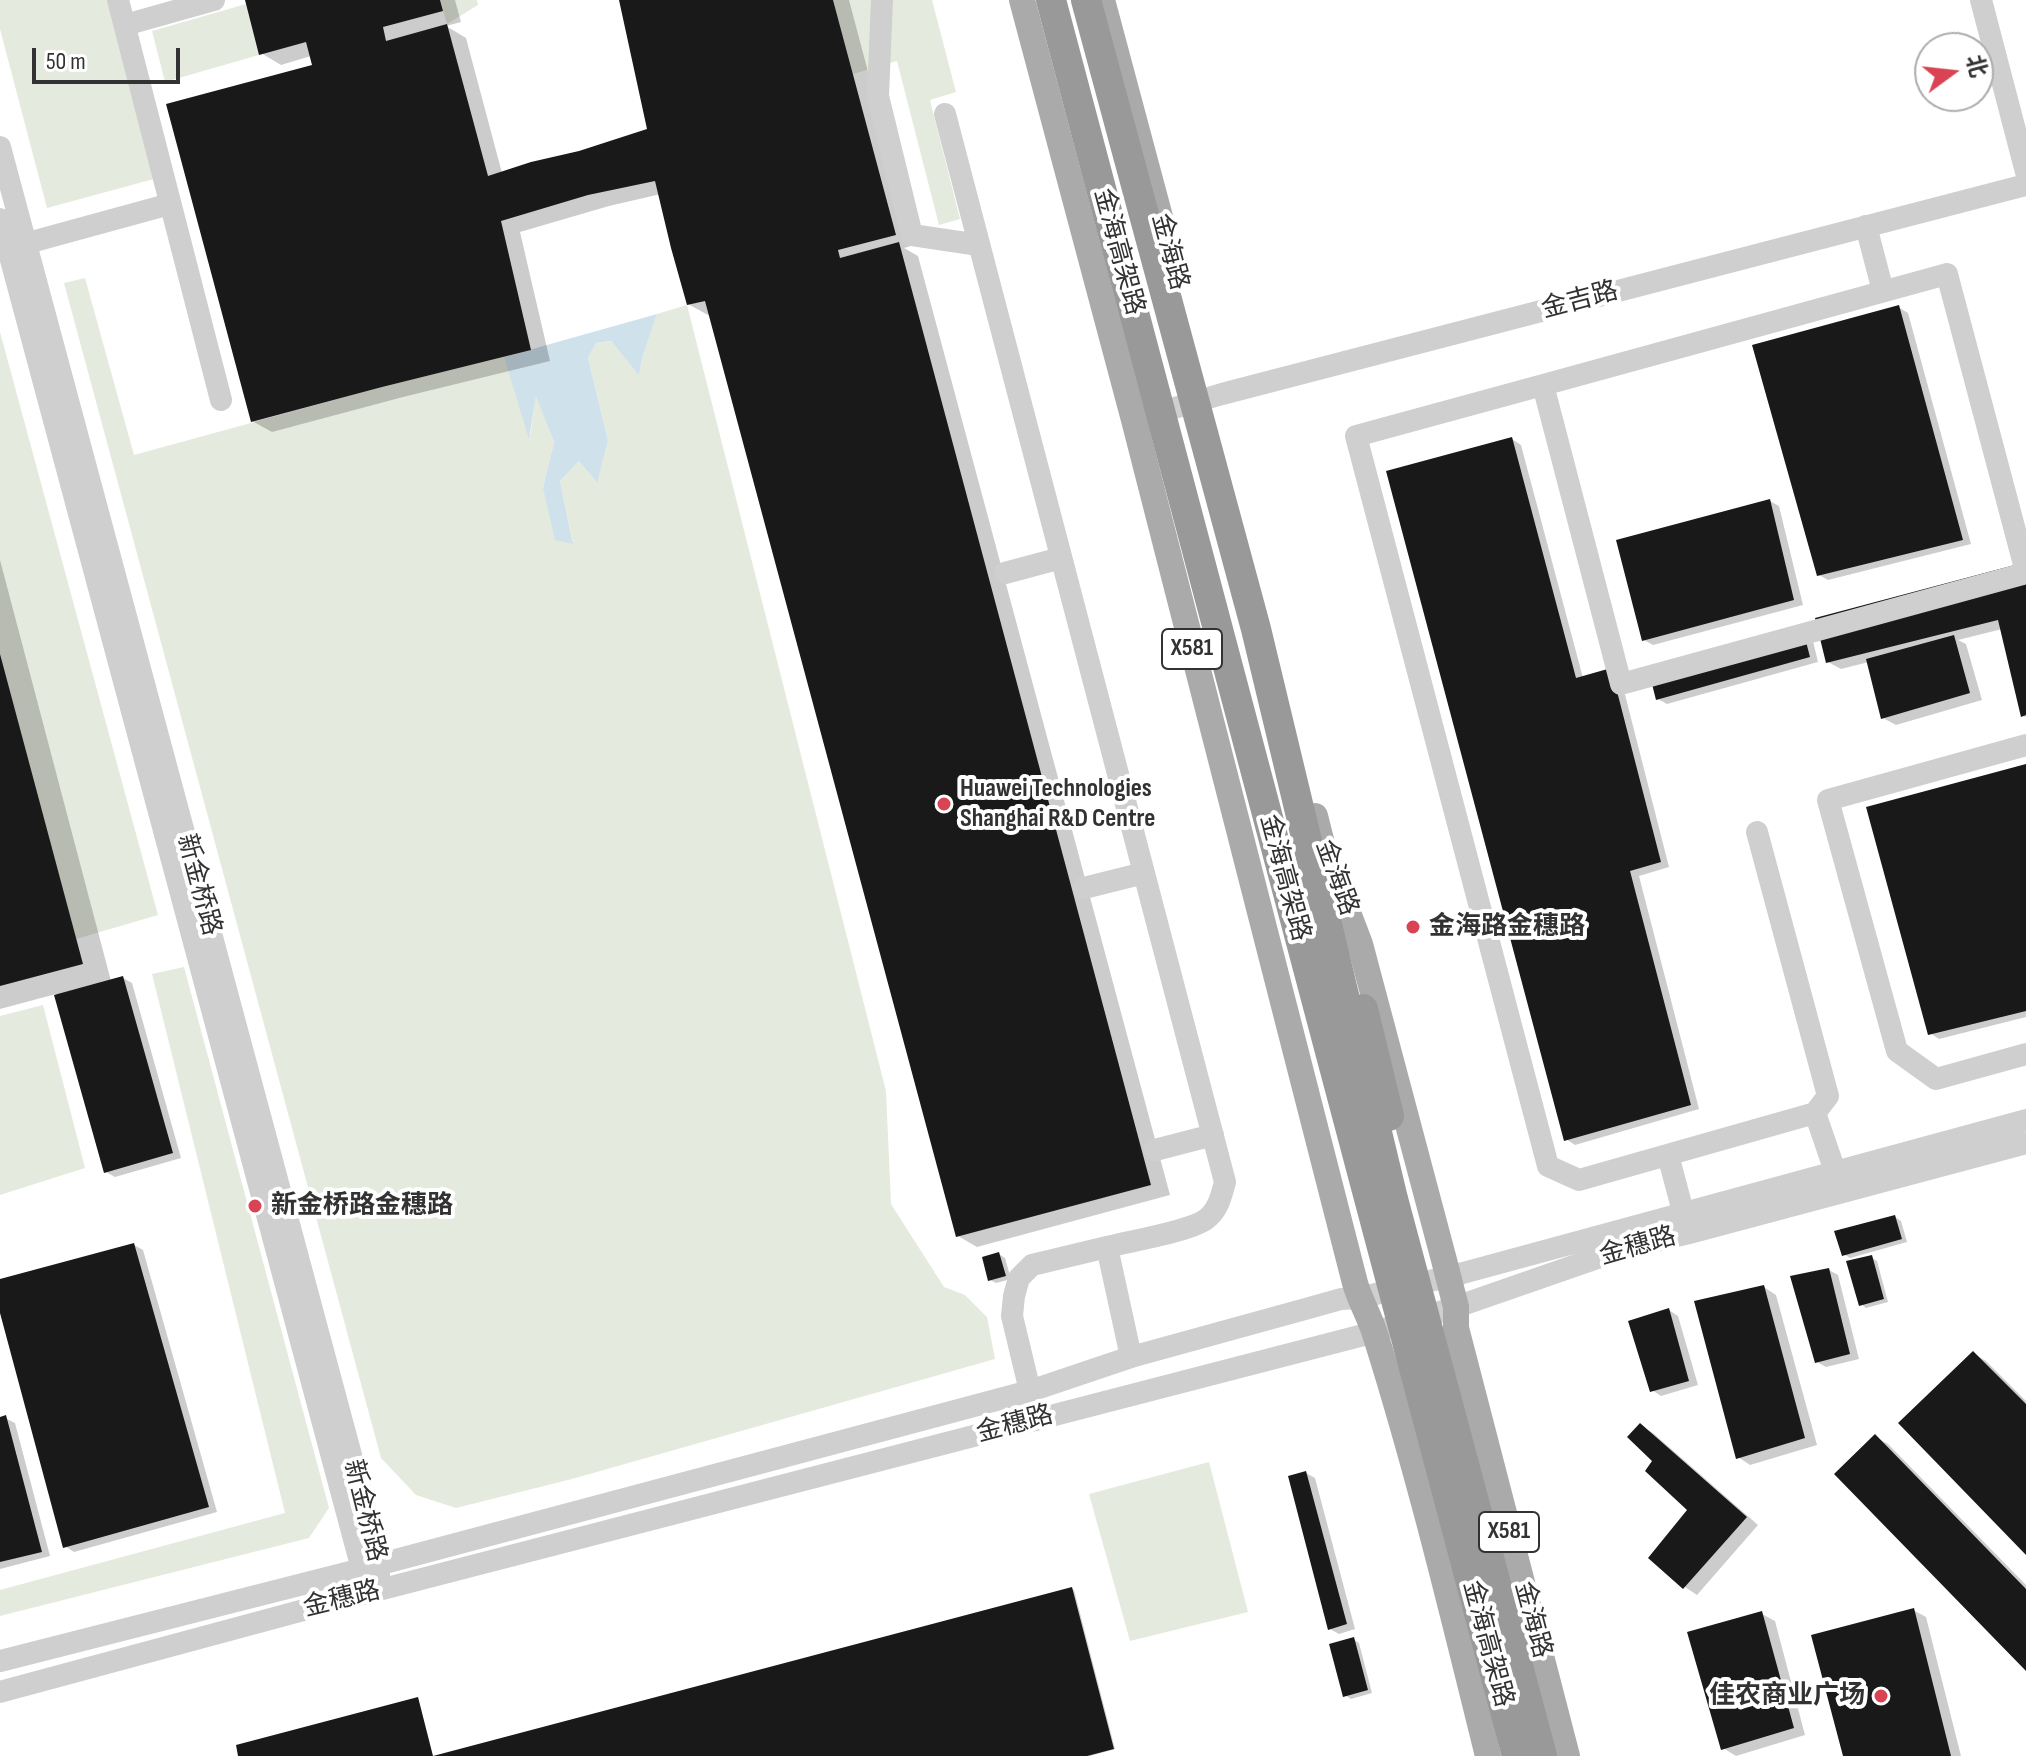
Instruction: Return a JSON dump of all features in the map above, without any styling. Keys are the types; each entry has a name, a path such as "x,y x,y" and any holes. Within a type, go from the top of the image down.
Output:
{"highway":[{"name":"金海高架路","path":"1051,0 1517,1756"},
{"name":"金海高架路","path":"1086,0 1256,629 1393,1199 1542,1756"},
{"path":"1322,844 1550,1756"}],"main road":[{"name":"X581","path":"1022,0 1134,420 1359,1298 1375,1332 1434,1537 1488,1756"},
{"name":"金海路","path":"1102,0 1322,844 1360,944 1448,1276 1456,1307 1456,1328 1567,1756"}],"street":[{"path":"118,0 221,400"},
{"path":"125,25 214,0"},
{"path":"882,0 878,96 912,235 979,245"},
{"path":"1981,0 2026,172"},
{"path":"945,114 1225,1182 1219,1204 1205,1220 1186,1228 1032,1265 1019,1278 1012,1316 1030,1391"},
{"name":"新金桥路","path":"0,147 11,248"},
{"name":"金吉路","path":"1134,420 2026,185"},
{"path":"11,248 170,204"},
{"name":"新金桥路","path":"0,219 11,248 379,1591"},
{"path":"1866,226 1883,291"},
{"path":"1543,385 1621,684 2026,573 1947,274 1356,436 1548,1166 1579,1180 1815,1113 1828,1096 1757,832"},
{"path":"1005,573 1061,558"},
{"path":"2026,745 1828,800 1897,1051 1936,1079 2026,1054"},
{"path":"1084,888 1144,873"},
{"path":"1815,1113 1835,1171"},
{"name":"金穗路","path":"0,1692 1375,1332 1623,1249 1686,1223 1835,1171 2026,1120"},
{"path":"1155,1150 1213,1135"},
{"name":"金穗路","path":"0,1661 1030,1391 1131,1357 1341,1299 1359,1298 2026,1143"},
{"path":"1668,1155 1686,1223"},
{"path":"1107,1247 1131,1357"}],"shaded area":[{"path":"0,0 107,0 154,179 47,208 0,29"},
{"path":"440,0 477,0 478,5 447,24"},
{"path":"833,0 932,0 956,92 930,100 960,219 939,225 897,61 853,74"},
{"path":"246,4 259,55 165,82 152,31"},
{"path":"85,278 134,455 531,350 505,357 530,436 536,394 554,442 543,488 573,543 560,481 579,461 596,482 608,440 588,358 596,343 611,341 639,374 657,314 687,305 886,1091 891,1204 944,1287 965,1295 987,1317 995,1359 572,1479 456,1508 416,1495 381,1458 64,283"},
{"path":"657,314 639,375 611,341 596,343 588,358 608,440 597,483 579,461 560,481 573,544 555,540 543,488 554,442 536,396 529,439 504,357"},
{"path":"0,332 158,915 76,939 0,657"},
{"path":"184,967 329,1508 309,1538 0,1616 0,1590 285,1513 152,974"},
{"path":"43,1005 85,1168 0,1195 0,1016"},
{"path":"1209,1462 1248,1612 1130,1641 1089,1494"}],"building":[{"name":"Huawei Technologies Shanghai R&D Centre","path":"245,0 440,0 443,11 383,27 386,41 447,24 488,176 647,129 619,0 833,0 896,235 838,250 840,258 899,242 1151,1185 956,1237 705,301 687,305 655,181 588,195 501,221 531,350 251,422 166,104 312,65 306,42 259,55"},
{"path":"1899,305 1963,540 1817,576 1752,345"},
{"path":"1512,437 1576,678 1611,668 1661,862 1630,871 1691,1105 1564,1141 1386,471"},
{"path":"1770,499 1794,600 1642,641 1616,540"},
{"path":"2026,562 2026,715 2021,717 1998,620 1826,663 1815,618"},
{"path":"1804,634 1810,657 1656,700 1650,676"},
{"path":"1954,635 1970,693 1881,719 1866,659"},
{"path":"0,654 83,964 0,986"},
{"path":"2026,764 2026,1011 1928,1035 1866,807"},
{"path":"123,976 173,1153 104,1173 54,995"},
{"path":"1895,1215 1902,1239 1842,1256 1834,1231"},
{"path":"134,1243 209,1507 63,1548 0,1313 0,1279"},
{"path":"999,1252 1006,1276 988,1281 982,1257"},
{"path":"1872,1255 1884,1299 1859,1306 1846,1261"},
{"path":"1829,1268 1850,1354 1815,1363 1790,1276"},
{"path":"1764,1285 1805,1438 1736,1459 1694,1301"},
{"path":"1669,1308 1689,1381 1650,1392 1628,1321"},
{"path":"1973,1351 2026,1404 2026,1555 1898,1423"},
{"path":"6,1415 42,1552 0,1562 0,1417"},
{"path":"1640,1423 1747,1517 1683,1589 1648,1558 1687,1510 1645,1471 1652,1461 1627,1437"},
{"path":"1875,1434 2026,1589 2026,1671 1834,1474"},
{"path":"1306,1471 1347,1624 1328,1630 1288,1476"},
{"path":"1072,1587 1114,1749 1087,1756 433,1756"},
{"name":"佳农商业广场","path":"1914,1608 1951,1756 1843,1756 1811,1635"},
{"name":"佳农商业广场","path":"1762,1611 1794,1728 1721,1750 1687,1632"},
{"path":"1354,1637 1368,1690 1343,1697 1329,1644"},
{"path":"418,1697 433,1756 238,1756 236,1745"}],"place":[{"name":"Huawei Technologies Shanghai R&D Centre","path":"944,804"},
{"name":"金海路金穗路","path":"1413,927"},
{"name":"新金桥路金穗路","path":"255,1206"},
{"name":"佳农商业广场","path":"1881,1696"}]}
